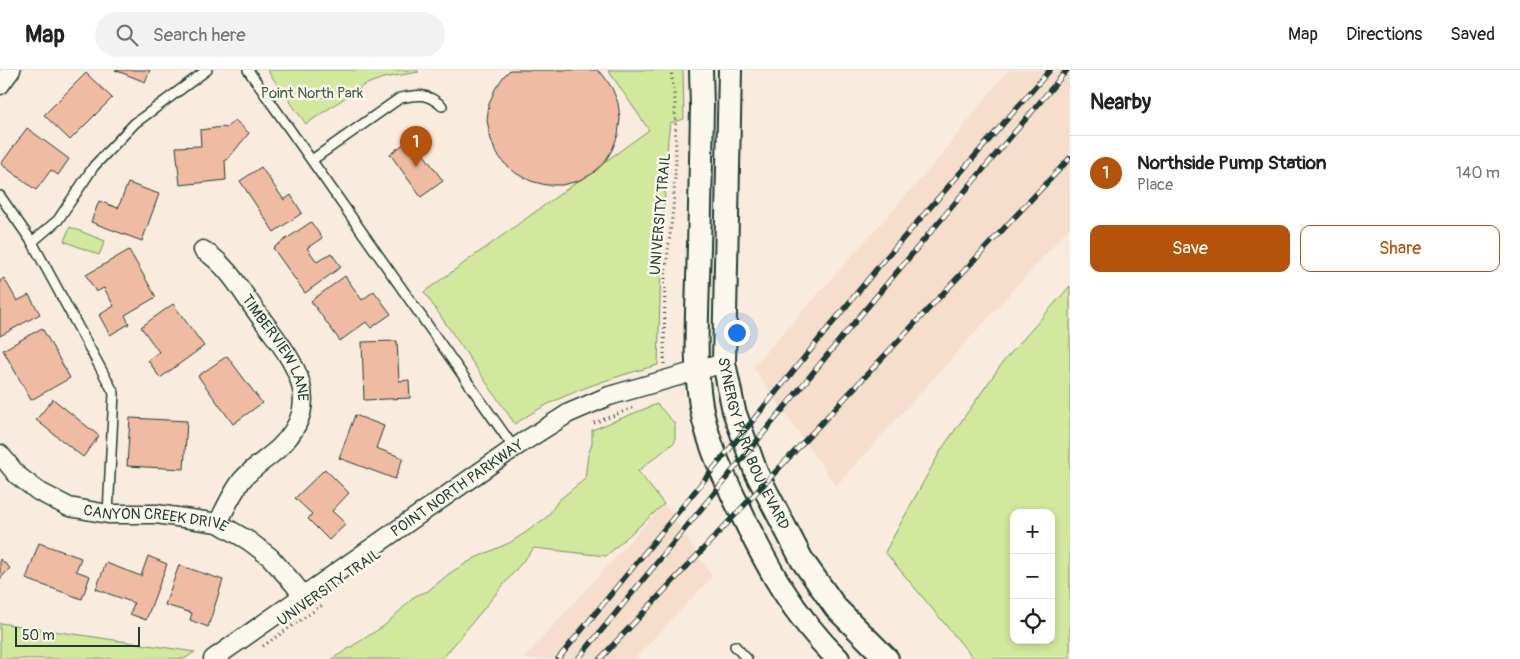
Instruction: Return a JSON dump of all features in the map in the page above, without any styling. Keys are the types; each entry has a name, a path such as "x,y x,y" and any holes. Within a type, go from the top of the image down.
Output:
{"street":[{"path":"0,85 11,70"},
{"name":"SYNERGY PARK BOULEVARD","path":"701,70 702,107 697,337 699,391 704,420 724,476 770,570 791,604 830,654"},
{"name":"SYNERGY PARK BOULEVARD","path":"730,70 724,363 734,411 756,472 802,560 836,608 887,659"},
{"name":"TIMBERVIEW LANE","path":"203,250 214,256 228,269 290,360 302,382 303,401 300,420 292,435 242,480 218,523"},
{"name":"POINT NORTH PARKWAY","path":"213,659 514,448 569,413 609,396 724,363"},
{"name":"CANYON CREEK DRIVE","path":"0,454 17,475 38,491 69,507 108,514 156,514 218,523 249,541 270,557 303,596"}],"lane":[{"path":"32,242 58,220 94,166 135,123 207,70"},
{"path":"248,70 514,448"},
{"path":"312,160 400,98 417,94 432,98 442,106"},
{"path":"0,196 32,242 114,393 108,514"},
{"path":"735,646 747,659"}],"path":[{"name":"UNIVERSITY TRAIL","path":"664,360 665,277 673,209 676,161 675,101 671,70"},
{"path":"585,426 636,407"},
{"name":"UNIVERSITY TRAIL","path":"257,650 324,604"}],"shaded area":[{"path":"1008,70 1070,70 1070,227 836,486 753,367 936,162"},
{"path":"664,504 712,577 634,659 523,659"}],"green space":[{"name":"Point North Park","path":"267,70 417,70 419,72 383,78 364,85 306,124"},
{"path":"608,70 683,70 684,119 670,123 668,138 658,365 584,388 548,404 515,424 424,292 649,130"},
{"path":"70,227 105,241 99,255 64,241"},
{"path":"1070,286 1070,659 974,659 885,552 941,450 1003,362"},
{"path":"657,404 675,424 675,442 638,471 664,504 606,556 534,548 442,659 332,659 384,626 415,596 428,591 450,573 475,558 509,543 547,517 559,500 585,479 588,455 592,444 592,430"},
{"path":"0,623 195,652 184,659 0,659"}],"building":[{"path":"115,70 150,70 145,82"},
{"path":"510,70 597,70 603,75 612,88 618,103 620,119 618,135 612,150 604,163 592,174 578,181 562,185 546,185 531,181 517,174 504,163 495,151 487,120 489,104 495,89"},
{"path":"86,73 112,98 70,140 44,115"},
{"path":"235,120 249,133 225,160 226,180 180,185 176,147 201,146 200,130 226,128"},
{"path":"27,128 69,159 58,175 51,170 36,190 1,164"},
{"path":"412,138 443,181 421,197 390,154"},
{"path":"261,167 284,200 291,195 302,213 274,232 240,181"},
{"path":"128,183 159,194 142,241 91,222 99,201 118,208"},
{"path":"311,222 322,238 307,248 317,262 331,253 341,267 305,293 273,248"},
{"path":"129,250 156,297 125,315 129,324 110,335 99,315 114,306 104,288 96,292 86,275"},
{"path":"345,276 362,300 374,291 391,314 371,328 366,322 340,341 311,301"},
{"path":"4,278 17,301 29,295 40,314 0,336 0,281"},
{"path":"173,304 204,346 160,378 148,360 159,352 141,327"},
{"path":"42,328 70,378 31,400 3,350"},
{"path":"397,341 399,381 409,380 410,398 364,400 362,342"},
{"path":"227,356 262,403 233,424 198,376"},
{"path":"53,399 99,436 83,457 36,420"},
{"path":"355,415 384,426 376,448 403,458 395,479 339,458"},
{"path":"130,418 187,421 184,469 127,466"},
{"path":"325,469 349,493 332,511 346,524 329,540 308,519 312,514 295,498"},
{"path":"39,543 81,558 76,571 90,576 82,599 26,579"},
{"path":"148,556 167,564 146,620 130,614 134,603 96,589 106,563 141,576"},
{"path":"0,559 10,568 0,579"},
{"path":"179,565 223,580 208,627 190,620 192,613 165,605"}],"railway":[{"path":"558,659 879,266 1050,70"},
{"path":"578,659 843,336 1067,70"},
{"path":"600,659 1070,158"}],"place":[{"name":"Northside Pump Station","path":"416,167"}]}
